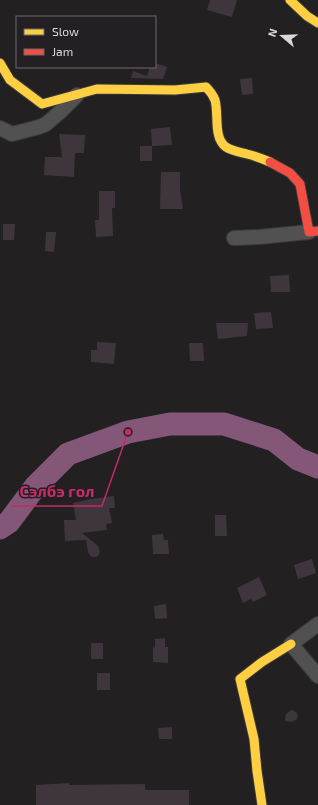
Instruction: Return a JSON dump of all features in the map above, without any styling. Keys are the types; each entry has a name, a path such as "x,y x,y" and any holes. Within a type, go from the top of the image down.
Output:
{"street":[{"path":"290,0 307,16 318,23"},
{"path":"0,63 10,80 42,104 97,89 175,90 206,87 210,90 216,105 219,138 224,145 231,149 267,160 290,173 301,185 314,231 234,238"},
{"path":"0,128 12,134 46,124 77,95"},
{"path":"262,805 254,738 240,679 262,662 291,644 318,624"},
{"path":"291,644 318,676"}],"building":[{"path":"210,0 237,0 232,17 207,10"},
{"path":"156,63 167,67 163,79 131,78 133,71 147,76 150,68 156,68"},
{"path":"252,78 253,94 242,95 240,79"},
{"path":"170,127 172,145 152,146 151,129"},
{"path":"59,134 85,135 84,153 75,153 74,177 44,175 45,157 62,157"},
{"path":"140,146 152,146 152,161 140,161"},
{"path":"161,172 180,172 180,189 183,209 160,209"},
{"path":"99,191 115,191 115,208 112,208 113,236 96,237 95,220 99,220"},
{"path":"3,224 15,224 14,240 3,240"},
{"path":"46,232 56,232 54,252 45,251"},
{"path":"289,275 290,292 271,292 270,276"},
{"path":"271,312 273,328 256,329 254,313"},
{"path":"216,323 248,323 247,336 218,339"},
{"path":"97,342 116,343 114,364 91,362 91,350 97,350"},
{"path":"189,343 203,343 204,361 190,361"},
{"path":"114,496 115,508 109,508 112,523 106,524 107,530 82,533 98,546 100,552 98,556 92,557 89,554 86,540 65,541 64,520 76,520 73,503"},
{"path":"215,515 226,515 227,536 215,536"},
{"path":"163,534 164,540 168,540 169,554 153,554 152,535"},
{"path":"312,559 316,573 298,579 294,565"},
{"path":"259,577 267,595 253,602 251,599 243,603 237,588"},
{"path":"166,604 167,618 155,619 154,606"},
{"path":"165,638 165,647 168,647 168,663 153,662 153,648 155,647 155,639"},
{"path":"91,643 103,643 103,659 91,659"},
{"path":"97,673 110,673 110,690 97,690"},
{"path":"291,710 296,712 298,715 297,719 292,722 285,721 286,714"},
{"path":"172,727 172,739 159,739 158,728"},
{"path":"69,783 69,785 145,784 145,790 189,790 189,805 36,805 36,785"}],"waterway":[{"path":"0,528 9,522 35,487 68,454 128,432 170,424 224,424 274,440 298,459 318,467"}],"traffic: slow":[{"path":"290,0 307,16 318,23"},
{"path":"0,63 10,80 42,104 97,89 175,90 206,87 215,100 218,132 222,143 231,150 270,162"},
{"path":"262,805 254,739 240,679 262,662 291,644"}],"traffic: jam":[{"path":"270,162 290,173 300,184 309,232 318,231"}],"place":[{"name":"Сэлбэ гол","path":"128,432"}]}
